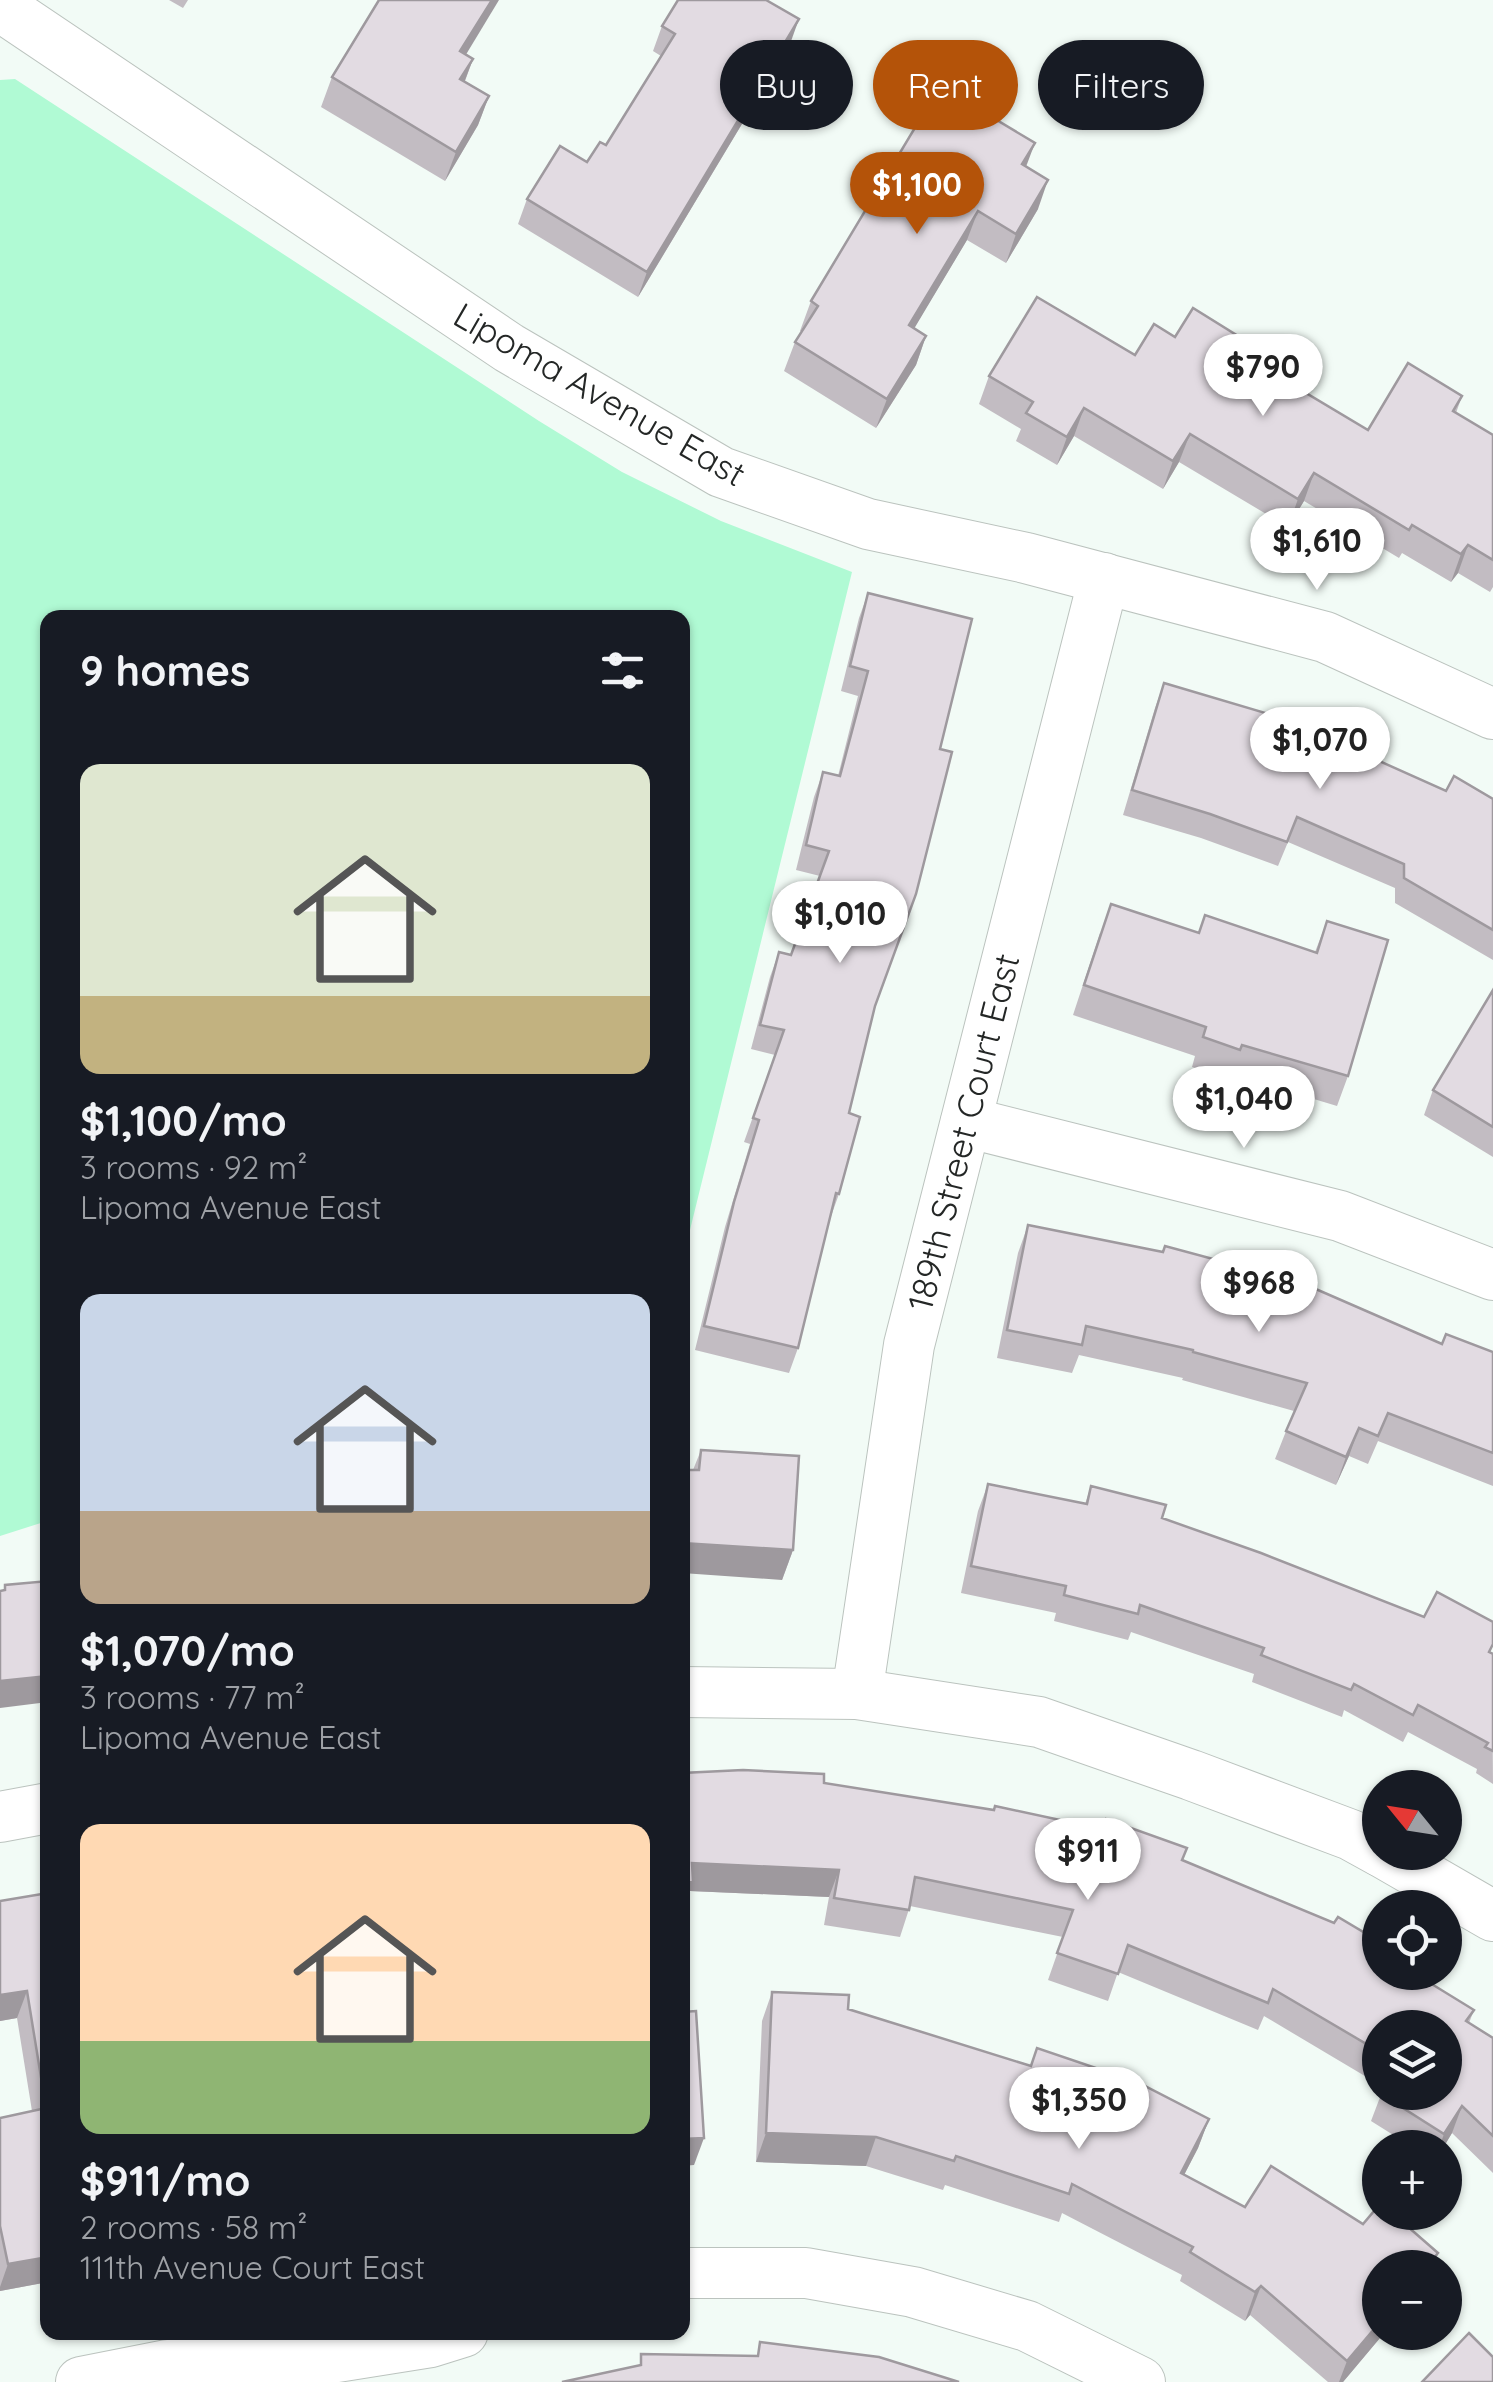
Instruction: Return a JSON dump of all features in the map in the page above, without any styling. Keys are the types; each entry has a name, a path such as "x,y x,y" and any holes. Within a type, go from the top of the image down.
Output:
{"street":[{"name":"Lipoma Avenue East","path":"0,6 510,348 721,472 868,524 1026,558 1325,636 1493,714"},
{"name":"189th Street Court East","path":"857,1694 909,1346 1104,578"},
{"path":"966,1122 1340,1216 1493,1274"},
{"path":"690,1692 857,1694 1038,1722 1191,1774 1362,1841"},
{"path":"0,1816 40,1809"},
{"path":"1412,1870 1493,1916"},
{"path":"690,2272 806,2273 913,2292 1027,2326 1140,2382"},
{"path":"81,2382 167,2365 287,2365 437,2340"}],"green space":[{"path":"15,79 622,472 721,521 852,572 690,1230 690,610 40,610 40,1523 0,1536 0,80"}],"building":[{"path":"379,0 492,0 460,51 473,59 460,79 489,96 456,152 332,77"},
{"path":"678,0 766,0 799,19 786,40 720,40 720,130 732,130 647,272 527,199 560,146 587,162 600,142 606,145 675,34 662,26"},
{"path":"914,130 1013,130 1035,143 1022,164 1048,180 1016,234 978,211 909,325 926,336 887,399 795,342 818,306 811,301"},
{"path":"1037,297 1135,355 1154,324 1175,337 1193,308 1246,341 1239,353 1368,430 1408,363 1462,396 1453,411 1493,435 1493,560 1468,545 1461,554 1412,525 1409,530 1314,473 1298,499 1190,434 1173,461 1084,408 1067,437 1026,413 1033,402 989,376"},
{"path":"868,593 972,619 940,749 952,752 916,894 875,1006 849,1113 860,1117 839,1194 836,1193 798,1348 704,1326 734,1202 759,1120 753,1118 784,1030 760,1025 779,952 791,955 829,851 806,845 823,772 840,776 868,671 850,666"},
{"path":"1164,683 1292,721 1295,713 1383,747 1377,760 1446,791 1454,776 1493,799 1493,930 1404,878 1404,864 1297,817 1287,842 1132,790"},
{"path":"1111,904 1199,933 1205,915 1317,953 1327,921 1388,940 1348,1076 1242,1045 1240,1050 1203,1037 1206,1027 1084,985"},
{"path":"1493,990 1493,1127 1433,1090"},
{"path":"1028,1225 1163,1252 1165,1246 1302,1283 1442,1344 1446,1334 1493,1352 1493,1453 1388,1413 1378,1436 1359,1428 1346,1457 1286,1431 1307,1383 1193,1350 1086,1326 1082,1345 1007,1330"},
{"path":"701,1450 799,1456 793,1550 690,1544 690,1470 699,1470"},
{"path":"988,1484 1087,1504 1091,1486 1166,1505 1162,1518 1424,1617 1437,1592 1493,1622 1489,1652 1493,1654 1493,1751 1485,1747 1488,1743 1418,1705 1413,1715 1354,1684 1351,1690 1261,1655 1264,1648 1140,1605 1138,1614 1064,1595 1066,1586 971,1566"},
{"path":"40,1582 40,1677 0,1681 0,1591 5,1590 5,1585"},
{"path":"743,1770 824,1774 824,1783 994,1810 995,1806 1102,1829 1106,1819 1187,1848 1182,1860 1334,1923 1338,1917 1362,1931 1362,1990 1441,1990 1474,2010 1466,2021 1493,2038 1493,2136 1462,2106 1462,2010 1362,2010 1362,2041 1273,1989 1268,2003 1128,1945 1118,1974 1057,1953 1073,1910 915,1877 909,1910 834,1898 839,1870 692,1863 690,1882 690,1773"},
{"path":"40,1894 40,2071 27,1991 0,1995 0,1901"},
{"path":"772,1992 849,1995 848,2009 1031,2066 1037,2048 1137,2082 1209,2119 1181,2173 1245,2207 1271,2166 1362,2223 1362,2230 1412,2230 1435,2250 1362,2250 1362,2343 1347,2361 1261,2286 1255,2292 1190,2252 1193,2247 1072,2184 1069,2194 956,2156 954,2161 876,2137 766,2133"},
{"path":"690,2011 696,2011 704,2138 690,2139"},
{"path":"40,2109 40,2258 8,2264 0,2226 0,2118"},
{"path":"1406,2110 1459,2110 1447,2130 1438,2130"},
{"path":"1469,2333 1493,2357 1493,2382 1422,2382 1453,2350 1462,2350 1462,2340"},
{"path":"760,2342 879,2357 959,2382 562,2382 641,2365 641,2354 758,2356"}]}
